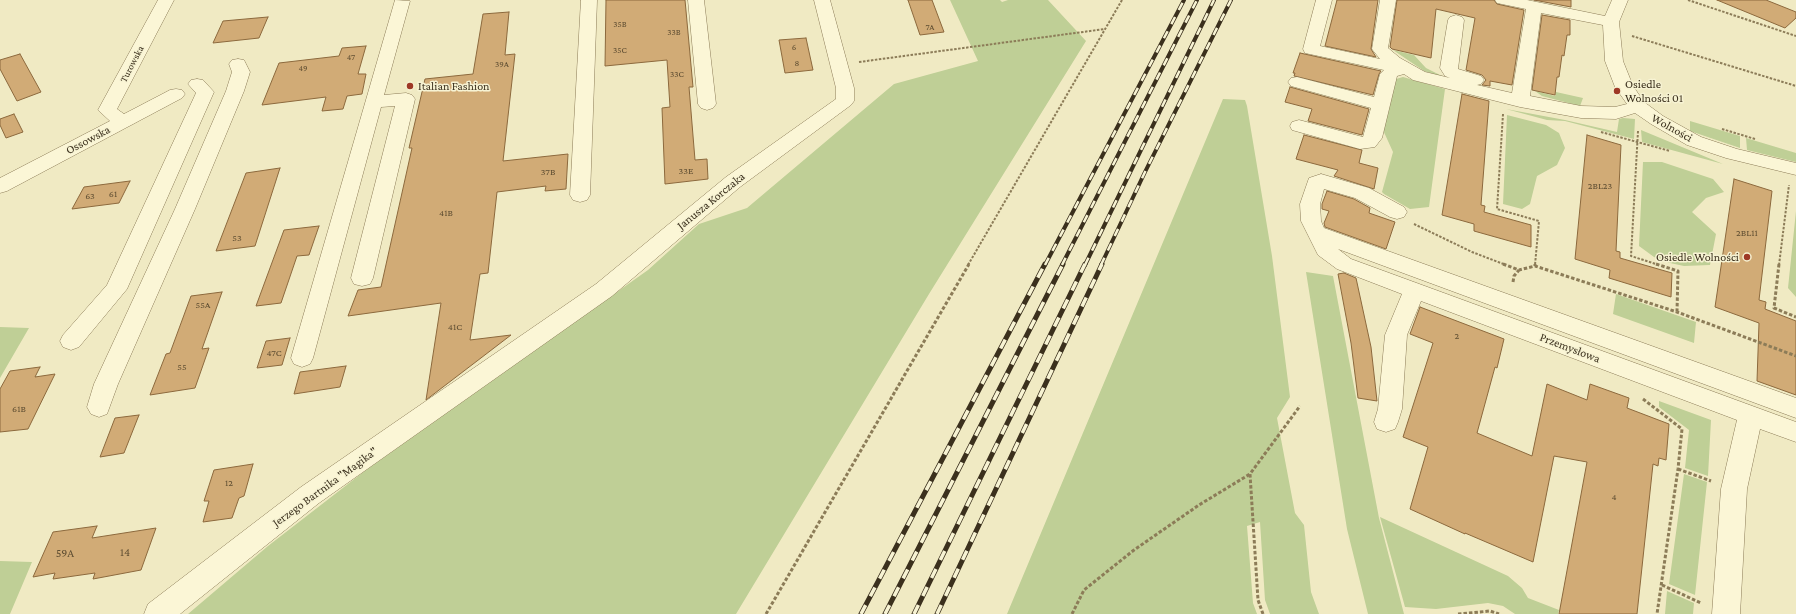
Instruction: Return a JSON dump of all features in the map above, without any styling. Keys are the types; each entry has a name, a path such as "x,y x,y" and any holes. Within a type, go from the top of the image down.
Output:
{"street":[{"name":"Turowska","path":"123,122 107,110 166,0"},
{"path":"580,195 589,0"},
{"path":"696,0 706,104"},
{"name":"Janusza Korczaka","path":"497,366 604,290 733,182 845,101 845,88 822,0"},
{"path":"1324,0 1311,48 1405,69 1432,80 1581,112 1616,113 1638,106"},
{"path":"1388,0 1380,49 1394,62 1405,69"},
{"path":"1503,0 1611,22"},
{"name":"Wolności","path":"1620,0 1611,22 1614,61 1624,87 1638,106 1661,123 1694,141 1733,154 1788,167"},
{"path":"302,358 402,1"},
{"path":"1515,97 1534,7"},
{"path":"1456,20 1449,68 1451,72 1515,97"},
{"path":"99,407 106,384 185,209 235,91 241,72 238,64"},
{"path":"1299,126 1360,143 1368,143 1373,138 1389,74 1393,71 1405,69"},
{"path":"1297,82 1381,105"},
{"path":"71,341 116,289 205,92 197,84"},
{"name":"Ossowska","path":"0,186 176,94"},
{"path":"362,278 406,99 374,102"},
{"name":"Przemysłowa","path":"1397,212 1362,193 1321,181 1316,183 1310,204 1311,221 1325,250 1344,264 1414,290 1466,298 1604,361 1796,432"},
{"path":"1316,233 1466,298 1606,338 1796,408"},
{"path":"1386,422 1390,409 1396,335 1414,290"},
{"path":"1604,361 1606,338"},
{"name":"Jerzego Bartnika \"Magika\"","path":"158,614 310,495 497,366"},
{"path":"1715,609 1734,489 1750,415"}],"path":[{"path":"766,614 1122,0"},
{"path":"1688,0 1796,36"},
{"path":"839,65 1105,29"},
{"path":"1630,36 1796,86"},
{"path":"1515,97 1497,209 1539,221 1535,266"},
{"path":"1715,127 1758,139"},
{"path":"1638,128 1631,256 1678,271 1677,312"},
{"path":"1596,131 1674,152"},
{"path":"1788,167 1790,183 1774,308 1796,317"},
{"path":"1397,212 1406,220 1472,252 1519,270 1535,266 1677,312 1796,356"},
{"path":"1639,396 1682,429 1678,469 1657,614"},
{"path":"1072,614 1084,590 1129,554 1199,505 1250,474 1300,406"},
{"path":"1678,469 1734,489"},
{"path":"1250,474 1258,600 1263,614"},
{"path":"1662,585 1715,609"},
{"path":"1458,614 1490,611 1499,614"}],"green space":[{"path":"950,0 1000,0 1002,2 1008,0 1048,0 1086,41 929,294 736,614 188,614 268,546 366,470 648,270 699,224 747,208 894,84 978,61"},
{"path":"1393,50 1414,55 1426,68 1448,79 1424,71"},
{"path":"1403,77 1445,89 1429,207 1410,209 1382,192 1393,152 1383,130 1396,79"},
{"path":"1535,91 1555,96 1556,92 1583,98 1580,106 1542,96"},
{"path":"1223,99 1245,100 1247,106 1272,256 1290,397 1277,418 1295,513 1304,525 1311,592 1319,614 1270,614 1265,600 1260,522 1247,526 1253,603 1257,614 1007,614"},
{"path":"1506,109 1565,120 1617,132 1619,119 1635,119 1634,139 1565,121 1547,120"},
{"path":"1507,115 1546,125 1559,133 1565,148 1557,165 1537,176 1530,204 1522,209 1503,204"},
{"path":"1690,121 1740,136 1740,148 1690,131"},
{"path":"1641,130 1723,164 1642,142"},
{"path":"1746,138 1796,153 1796,162 1747,150"},
{"path":"1643,162 1662,162 1713,179 1724,192 1706,198 1692,212 1716,234 1710,265 1684,266 1670,263 1654,257 1639,246"},
{"path":"1796,211 1796,297 1788,288"},
{"path":"1306,272 1333,276 1379,518 1404,614 1368,614 1347,529"},
{"path":"1616,294 1696,322 1694,343 1613,314"},
{"path":"0,327 29,328 0,378"},
{"path":"1659,401 1711,420 1708,476 1685,468 1689,430 1659,407"},
{"path":"1684,474 1707,482 1695,595 1669,584"},
{"path":"1380,517 1508,576 1522,588 1528,598 1559,610 1558,614 1515,614 1503,606 1488,603 1436,609 1405,607"},
{"path":"0,561 32,562 10,614 0,614"},
{"path":"1667,591 1694,603 1693,614 1665,614"}],"building":[{"path":"606,0 685,0 693,87 689,87 695,160 707,159 708,179 665,184 662,108 670,107 667,60 605,66"},
{"path":"908,0 932,0 944,32 920,35"},
{"path":"1337,0 1378,0 1371,49 1376,57 1325,46"},
{"path":"1397,0 1494,0 1497,4 1524,10 1512,85 1490,81 1490,86 1482,85 1486,80 1482,75 1466,70 1475,18 1436,9 1431,58 1392,49 1390,47"},
{"path":"1534,0 1571,0 1571,7"},
{"path":"1717,0 1766,0 1796,12 1796,18 1785,28"},
{"path":"509,12 505,55 515,54 503,161 568,154 566,189 545,191 546,186 497,192 488,273 480,274 470,340 511,335 426,400 441,303 348,316 358,290 381,287 412,148 409,148 425,79 473,74 483,14"},
{"path":"1542,15 1570,20 1570,35 1567,35 1564,56 1562,55 1555,95 1532,90"},
{"path":"268,17 259,38 213,43 223,21"},
{"path":"806,38 813,70 785,73 779,40"},
{"path":"366,46 358,74 366,74 362,94 347,96 343,109 322,111 326,97 262,105 279,63 339,56 342,48"},
{"path":"1300,53 1381,71 1373,95 1294,76 1295,73 1293,73"},
{"path":"20,54 41,92 17,101 0,69 0,60"},
{"path":"1290,87 1369,109 1362,135 1308,121 1312,109 1285,102"},
{"path":"1462,94 1489,101 1481,205 1485,206 1484,212 1531,225 1531,247 1474,231 1474,224 1442,215"},
{"path":"14,114 23,132 6,138 0,125 0,119"},
{"path":"1304,135 1362,150 1359,163 1378,168 1374,189 1334,176 1338,170 1296,159"},
{"path":"1587,135 1621,145 1616,251 1620,252 1620,258 1672,273 1671,297 1609,278 1610,270 1575,259"},
{"path":"280,168 255,246 216,251 246,173"},
{"path":"1734,179 1772,191 1759,300 1766,302 1765,309 1796,321 1796,395 1757,381 1759,323 1715,307"},
{"path":"130,181 119,203 72,209 84,187"},
{"path":"1327,191 1354,199 1370,208 1369,213 1395,222 1386,249 1325,227 1324,223 1329,211 1322,209 1322,204"},
{"path":"319,226 309,255 297,256 281,303 256,306 284,230"},
{"path":"1344,273 1356,278 1371,347 1377,401 1358,398 1351,343 1338,274"},
{"path":"222,292 202,349 209,348 195,388 150,395 166,354 170,353 191,296"},
{"path":"1420,307 1504,339 1497,368 1495,367 1477,433 1532,456 1547,384 1587,400 1590,384 1629,398 1627,408 1669,424 1666,460 1659,458 1658,466 1653,464 1637,614 1559,614 1587,462 1554,456 1533,562 1410,509 1428,447 1403,437 1433,343 1410,334"},
{"path":"290,338 282,365 257,368 266,341"},
{"path":"346,366 340,387 294,394 300,372"},
{"path":"40,367 35,377 55,374 28,429 0,432 0,389 10,371"},
{"path":"139,415 124,453 100,457 115,418"},
{"path":"253,464 244,496 239,498 232,518 203,522 209,501 204,501 214,470"},
{"path":"97,526 92,538 156,528 141,570 93,579 95,573 53,579 55,573 33,577 53,532"}],"railway":[{"path":"1045,265 1184,0"},
{"path":"1062,265 1197,0"},
{"path":"1085,265 1214,0"},
{"path":"1101,265 1145,172 1231,0"},
{"path":"861,614 1045,264"},
{"path":"885,614 1063,264"},
{"path":"914,614 1085,264"},
{"path":"937,614 1102,264"}],"place":[{"name":"Italian Fashion","path":"410,86"},
{"name":"Osiedle Wolności 01","path":"1617,91"},
{"name":"Osiedle Wolności","path":"1747,257"}]}
